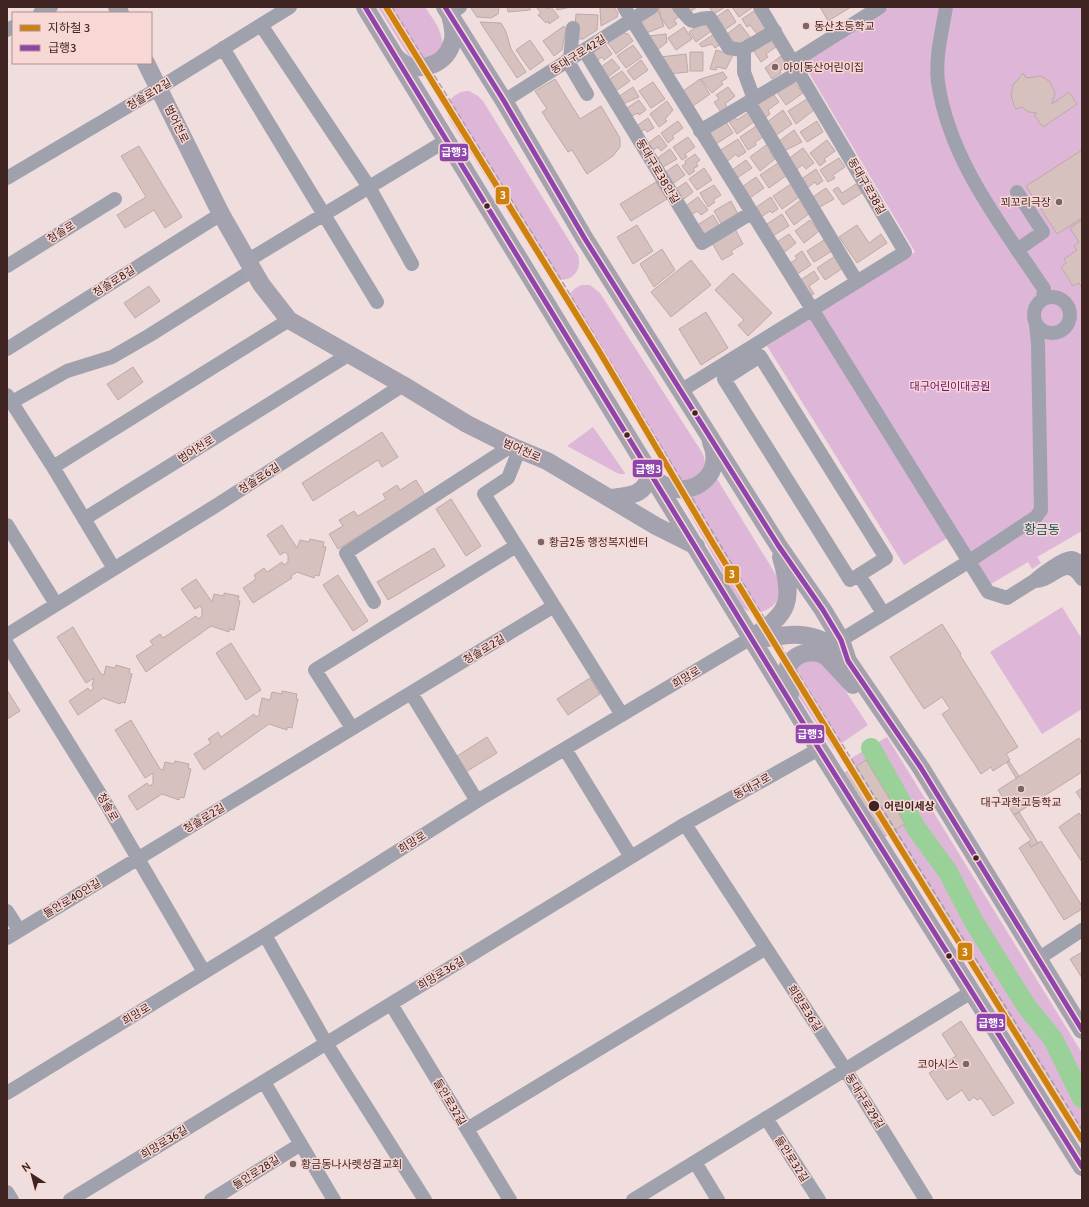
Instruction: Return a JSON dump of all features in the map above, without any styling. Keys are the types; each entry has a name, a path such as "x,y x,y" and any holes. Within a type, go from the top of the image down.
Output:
{"main road":[{"path":"365,7 696,546 818,749 973,990 1082,1166"},
{"path":"392,52 404,64 412,66 425,67 438,62 444,57 453,42 454,34 451,11"},
{"path":"451,11 585,239 682,390 778,545 800,575 841,640 848,659 920,768 1082,1030"},
{"name":"범어천로","path":"147,64 220,214 261,284 289,320 403,385 467,424 547,460 656,526 696,546"},
{"path":"653,476 671,489 680,490 689,489 705,480 714,464 715,455 714,446 706,430"},
{"path":"612,498 640,492 653,476"},
{"path":"751,638 768,628 781,616 788,599 789,588 778,545"},
{"path":"751,638 767,639 791,635 815,638 836,649 848,659"},
{"path":"797,713 786,683 786,675 788,667 793,659 801,654 812,652 821,653 830,659 862,697 884,713"}],"street":[{"path":"42,12 51,7"},
{"name":"청솔로12길","path":"7,178 159,88 290,7"},
{"path":"624,7 811,310 988,592 1007,598 1069,558 1076,559 1082,564"},
{"name":"동대구로42길","path":"504,101 652,7"},
{"path":"679,7 690,21 694,22 710,18 730,48 742,50 774,31"},
{"name":"동대구로38길","path":"682,390 905,252 760,7"},
{"path":"700,131 752,100 880,7"},
{"path":"946,7 938,54 938,82 951,134 982,196 1044,289 1043,299"},
{"path":"261,25 369,188 412,264"},
{"path":"573,28 569,60 587,94"},
{"path":"224,48 377,302"},
{"path":"744,49 744,72 752,100 857,282"},
{"name":"동대구로38안길","path":"584,50 702,243 751,213"},
{"path":"113,567 53,467 9,398 67,370 112,357 150,335 325,215 446,140"},
{"path":"1017,192 1043,232 1017,250"},
{"name":"청솔로","path":"7,266 116,199"},
{"name":"청솔로8길","path":"7,349 220,214"},
{"path":"841,640 968,562 1036,517 1041,510 1038,344 1033,312 1036,304 1051,296 1059,298 1066,303 1070,311 1070,319 1066,327 1059,332 1050,333 1042,330 1036,325"},
{"path":"53,467 289,320"},
{"path":"1038,344 1050,333"},
{"name":"범어천로","path":"84,519 348,354"},
{"path":"760,356 886,558 859,575 850,580 724,378 760,356"},
{"name":"청솔로6길","path":"7,634 113,567 217,505 403,385"},
{"path":"516,447 508,478 484,494 622,716"},
{"path":"374,602 346,553 516,447"},
{"path":"7,525 56,604"},
{"path":"352,728 316,670 516,546"},
{"path":"1034,581 1040,582 1063,568 1073,569 1082,579"},
{"path":"859,575 883,613"},
{"name":"청솔로2길","path":"137,858 554,606"},
{"name":"희망로","path":"7,1093 265,935 477,801 751,638"},
{"name":"청솔로","path":"7,644 105,802 204,972"},
{"path":"411,692 477,801"},
{"path":"565,749 630,857"},
{"name":"동대구로","path":"685,824 818,749"},
{"name":"희망로36길","path":"70,1200 685,824 845,1069"},
{"name":"들안로40안길","path":"13,934 137,858"},
{"path":"7,911 13,934"},
{"path":"1038,959 1082,930"},
{"path":"265,935 326,1043 425,1200"},
{"path":"467,1129 766,948"},
{"name":"동대구로29길","path":"926,1200 845,1069 973,990"},
{"name":"들안로32길","path":"391,1004 510,1200"},
{"path":"633,1200 845,1069"},
{"path":"264,1082 334,1200"},
{"name":"들안로32길","path":"766,1118 819,1200"},
{"name":"들안로28길","path":"211,1200 301,1144"},
{"path":"695,1162 718,1200"},
{"path":"7,1192 12,1200"}],"green space":[{"path":"378,7 425,7 435,22 442,38 442,51 420,62 408,55"},
{"name":"대구어린이대공원","path":"890,7 1082,7 1082,531 1037,557 1041,563 1032,569 1028,562 991,584 957,532 904,565 767,346 915,252 806,68 807,59"},
{"path":"469,91 483,101 578,255 578,268 571,277 560,280 547,274 451,122 448,116 448,105 450,100 458,94"},
{"path":"582,285 590,285 600,293 703,454 705,462 702,475 682,482 672,475 569,310 568,302 570,294 574,289"},
{"path":"593,427 625,474 619,474 567,446"},
{"path":"714,474 781,583 777,601 770,608 761,612 751,612 742,607 678,493"},
{"path":"1062,607 1082,639 1082,709 1042,734 990,652"},
{"path":"825,660 868,725 833,749 790,683 794,662"},
{"path":"887,737 1082,1053 1082,1143 843,763"}],"building":[{"path":"499,7 498,14 491,18 477,17 471,8"},
{"path":"507,7 530,7 530,10 508,12"},
{"path":"546,7 548,9 551,7 559,17 549,24 548,21 546,23 538,15 541,13 537,8"},
{"path":"556,7 571,7 557,10"},
{"path":"614,7 618,13 617,17 601,26 600,8"},
{"path":"661,7 674,7 680,16 674,20 677,24 669,29 661,18 659,9"},
{"path":"684,7 697,7 688,13"},
{"path":"709,7 725,7 714,14"},
{"path":"732,7 753,7 739,17"},
{"path":"820,7 851,7 828,21"},
{"path":"657,8 664,26 644,34 639,25 641,17"},
{"path":"728,9 736,22 723,31 715,18"},
{"path":"754,11 766,28 757,34 750,25 747,27 742,19"},
{"path":"576,14 598,15 597,30 583,39 574,39"},
{"path":"707,19 714,29 696,42 689,32"},
{"path":"480,22 501,23 506,32 511,49 526,72 517,78"},
{"path":"740,24 750,37 736,47 727,34"},
{"path":"564,26 566,29 562,50 554,56 543,41"},
{"path":"684,27 692,39 676,50 668,38"},
{"path":"618,31 628,34 633,41 616,54 606,40"},
{"path":"666,34 667,42 656,51 649,36"},
{"path":"714,34 721,44 715,48 712,44 702,47 699,44"},
{"path":"770,39 776,47 766,54 768,57 761,62 753,50"},
{"path":"530,40 544,60 530,70 516,50"},
{"path":"602,40 612,54 604,60 602,57 595,62 590,49"},
{"path":"633,45 642,57 626,68 617,56"},
{"path":"716,50 733,55 726,69 717,67 716,70 710,69"},
{"path":"690,52 703,52 703,71 690,71"},
{"path":"686,54 688,72 669,74 660,57"},
{"name":"아이동산어린이집","path":"781,56 786,63 783,66 784,68 780,71 781,73 772,79 765,68"},
{"path":"612,59 620,68 608,77 601,67"},
{"path":"641,60 648,70 634,80 627,71"},
{"path":"622,71 630,81 616,91 608,80"},
{"path":"723,72 727,78 721,82 723,84 712,93 701,79"},
{"path":"1023,73 1026,78 1041,76 1050,82 1055,93 1052,104 1069,92 1077,104 1043,127 1034,115 1037,113 1029,112 1022,107 1016,109 1014,105 1011,95 1013,85"},
{"path":"555,79 580,119 601,106 620,138 620,147 613,156 587,174 572,150 568,152 542,112 547,109 535,91"},
{"path":"700,79 710,94 690,108 680,93"},
{"path":"792,79 803,93 786,105 776,91"},
{"path":"653,82 665,99 651,108 639,91"},
{"path":"633,87 639,97 623,104 618,97"},
{"path":"728,87 735,96 725,104 727,107 721,112 714,102 719,99 716,95"},
{"path":"771,91 779,102 768,110 770,114 763,119 753,105"},
{"path":"807,99 814,110 796,124 788,111"},
{"path":"639,100 646,110 639,115 638,113 629,117 624,110"},
{"path":"667,101 673,110 665,119 667,121 659,127 650,114"},
{"path":"783,110 792,124 775,136 766,123"},
{"path":"749,112 755,121 737,134 726,117 732,113 737,120"},
{"path":"648,118 654,128 647,132 645,129 639,133 635,127"},
{"path":"724,119 733,133 713,146 703,132"},
{"path":"678,121 683,128 672,136 674,138 668,143 661,133"},
{"path":"817,121 823,132 807,142 800,132"},
{"path":"758,125 765,136 755,142 756,145 748,150 740,137"},
{"path":"794,130 802,142 784,151 778,142"},
{"path":"659,135 667,146 661,151 658,147 652,151 647,144"},
{"path":"688,137 695,147 685,154 687,157 682,160 673,147"},
{"path":"738,139 746,152 738,157 736,154 723,165 716,153"},
{"path":"827,140 835,151 824,159 826,161 820,166 810,153"},
{"path":"769,143 774,149 770,152 775,159 760,171 750,157"},
{"path":"139,146 182,217 165,228 154,210 125,228 117,215 146,197 121,156"},
{"path":"803,148 814,163 806,169 802,165 797,169 787,160"},
{"path":"670,149 677,159 661,168 655,160"},
{"name":"꾀꼬리극장","path":"1082,150 1082,218 1057,234 1026,186"},
{"path":"695,154 700,160 696,163 698,166 693,169 695,171 689,175 682,166 686,163 685,161"},
{"path":"839,158 845,167 833,175 835,178 828,182 820,170"},
{"path":"746,160 752,168 734,180 729,172"},
{"path":"778,163 787,175 769,188 760,175"},
{"path":"677,164 685,175 671,185 663,174"},
{"path":"704,168 712,180 697,190 689,179"},
{"path":"816,169 823,181 817,185 815,182 806,189 800,180"},
{"path":"756,177 764,188 747,200 739,189"},
{"path":"656,182 667,199 631,221 620,204"},
{"path":"686,182 693,192 681,201 673,191"},
{"path":"791,184 799,197 782,209 773,196"},
{"path":"856,184 862,193 843,205 833,190 838,187 842,193"},
{"path":"714,185 721,195 713,200 715,202 708,207 700,193"},
{"path":"826,188 834,199 818,208 811,198"},
{"path":"698,197 708,210 701,215 697,211 689,217 683,208"},
{"path":"771,197 778,209 772,213 770,211 758,219 752,210"},
{"path":"801,200 810,213 794,225 785,212"},
{"path":"731,201 738,214 723,227 714,211"},
{"path":"782,214 789,226 771,237 764,226"},
{"path":"713,215 719,225 703,237 696,226"},
{"path":"810,220 819,231 804,243 795,231"},
{"path":"1082,220 1082,288 1079,283 1073,286 1061,267 1066,263 1064,259 1077,250 1074,246 1079,242 1070,228"},
{"path":"637,225 653,251 633,264 617,237"},
{"path":"857,225 869,243 881,234 887,243 857,263 839,237"},
{"path":"735,229 743,244 731,251 733,254 722,260 712,243"},
{"path":"789,234 796,243 782,254 774,244"},
{"path":"824,240 832,251 814,262 807,251"},
{"path":"662,249 675,270 654,287 640,264"},
{"path":"802,251 811,265 794,276 786,265 797,259 795,256"},
{"path":"835,256 843,268 825,280 817,268"},
{"path":"691,260 711,285 671,317 651,292"},
{"path":"814,271 819,279 809,286 814,294 808,297 796,283"},
{"path":"733,273 772,313 748,336 738,325 744,320 715,290"},
{"path":"149,286 160,301 135,318 124,303"},
{"path":"706,312 728,348 701,365 679,329"},
{"path":"133,367 143,382 118,400 107,384"},
{"path":"382,432 398,457 382,467 378,460 313,501 302,483"},
{"path":"416,480 425,495 338,549 329,534 343,526 339,520 354,511 358,516 386,499 383,494 397,485 400,490"},
{"path":"451,499 481,546 466,556 436,509"},
{"path":"282,525 297,548 300,540 309,542 310,539 324,542 323,547 326,547 319,576 315,575 314,578 297,572 291,576 292,578 253,603 243,588 256,579 254,575 264,568 267,572 282,562 284,565 288,562 288,555 285,552 280,555 267,535"},
{"path":"434,548 445,566 388,600 377,582"},
{"path":"338,575 368,621 353,631 323,585"},
{"path":"196,579 212,602 214,594 224,596 224,593 239,596 238,600 240,601 234,630 229,629 229,632 211,626 146,672 136,656 153,645 150,641 160,634 163,638 196,616 198,619 202,616 202,609 200,606 195,609 181,589"},
{"path":"942,624 1018,747 1006,754 1010,760 993,771 991,767 981,774 942,714 950,709 942,697 924,709 890,657"},
{"path":"73,627 101,674 104,675 106,666 115,668 116,665 130,669 129,673 132,674 125,703 121,702 120,704 103,698 78,715 69,701 88,688 90,691 94,688 92,686 94,678 86,683 57,637"},
{"path":"231,643 261,690 246,700 216,653"},
{"path":"590,678 600,694 568,715 557,699"},
{"path":"7,690 20,711 7,719"},
{"path":"282,691 297,694 296,699 298,699 292,728 287,727 287,730 269,724 204,770 194,754 211,743 208,739 218,732 221,737 254,714 256,717 260,714 259,712 262,698 270,700 272,692 282,694"},
{"path":"131,720 160,769 163,770 165,762 174,764 175,761 189,764 188,768 191,769 184,798 180,797 179,800 162,794 137,810 128,796 147,783 149,786 153,784 153,773 145,778 115,730"},
{"path":"487,737 497,753 464,773 454,758"},
{"path":"1079,738 1082,743 1082,772 1014,815 998,790"},
{"path":"866,760 905,824 878,840 839,777"},
{"path":"1009,761 1019,776 1016,778 1007,763"},
{"path":"1082,788 1082,801 1076,792"},
{"path":"1019,812 1038,843 1031,847 1028,842 1031,840 1014,815"},
{"path":"1079,813 1082,818 1082,862 1059,827"},
{"path":"1041,841 1082,906 1082,909 1064,920 1019,848 1028,842 1031,847"},
{"path":"1082,952 1082,978 1070,959"},
{"name":"코아시스","path":"961,1021 1014,1103 993,1116 981,1098 977,1100 974,1097 969,1101 962,1090 947,1100 929,1073 956,1056 942,1034"}],"waterway":[{"path":"871,748 916,828 948,872 974,922 1027,1007 1053,1039 1082,1098"}],"railway":[{"path":"391,7 564,286 782,649 1082,1131"}],"metro line":[{"name":"3","path":"386,7 599,351 714,545 871,801 1082,1140"}],"transit line":[{"name":"급행3","path":"365,7 819,749 1082,1167"},
{"name":"급행3","path":"445,7 504,101 585,239 778,545 823,610 841,640 848,661 921,768 1082,1030"}],"place":[{"name":"동산초등학교","path":"806,26"},
{"name":"아이동산어린이집","path":"775,67"},
{"name":"꾀꼬리극장","path":"1059,202"},
{"name":"황금2동 행정복지센터","path":"541,542"},
{"name":"대구과학고등학교","path":"1021,789"},
{"name":"어린이세상","path":"874,806"},
{"name":"코아시스","path":"966,1064"},
{"name":"황금동나사렛성결교회","path":"293,1164"}],"district":[{"name":"황금동","path":"1042,529"}]}
